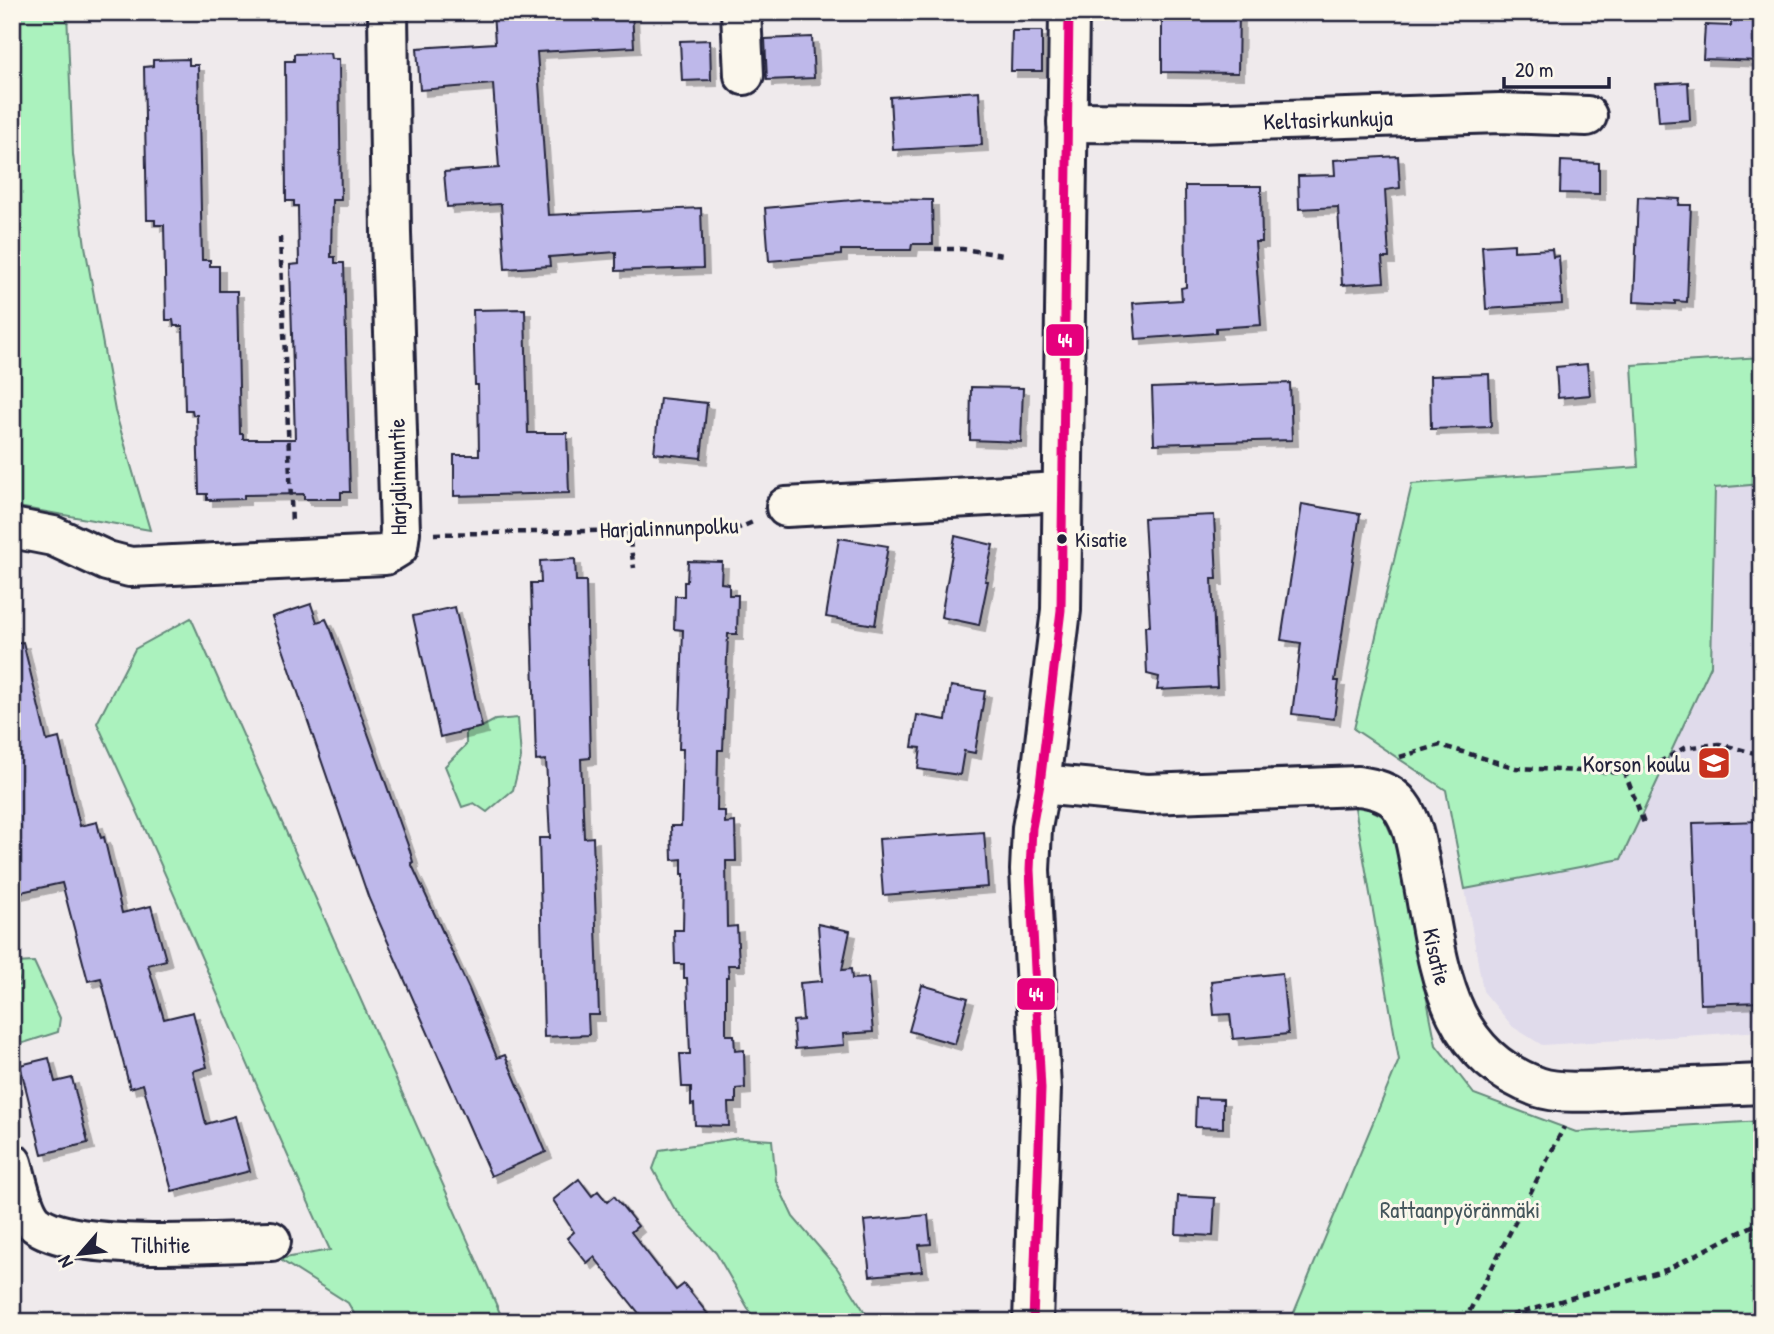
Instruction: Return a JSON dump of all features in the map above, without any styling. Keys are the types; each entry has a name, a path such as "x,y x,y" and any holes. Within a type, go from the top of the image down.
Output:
{"street":[{"name":"Harjalinnuntie","path":"12,528 53,536 107,561 130,567 385,555 398,547 400,532 388,12"},
{"path":"741,12 744,75"},
{"path":"1033,1322 1041,1089 1030,870 1032,828 1040,785 1061,610 1069,12"},
{"name":"Keltasirkunkuja","path":"1067,121 1195,123 1500,114 1587,116"},
{"path":"786,507 1061,492"},
{"name":"Kisatie","path":"1040,785 1147,794 1358,786 1377,788 1400,804 1414,834 1453,1012 1482,1053 1511,1076 1541,1088 1583,1091 1762,1084"},
{"name":"Tilhitie","path":"12,1163 22,1198 34,1222 57,1234 133,1244 271,1241"}],"path":[{"path":"280,237 292,525"},
{"path":"935,249 962,249 1004,255"},
{"name":"Harjalinnunpolku","path":"400,532 422,534 739,528 786,507"},
{"path":"628,529 634,568"},
{"path":"1396,758 1440,745 1516,768 1625,773 1650,767 1684,748 1719,744 1762,755"},
{"path":"1625,773 1645,826"},
{"path":"1464,1322 1583,1091"},
{"path":"1489,1322 1666,1270 1762,1221"}],"shaded area":[{"name":"Korson koulu","path":"1762,484 1762,1031 1542,1045 1513,1027 1483,991 1465,889 1621,859 1711,666 1715,488"}],"green space":[{"path":"12,12 67,12 73,155 85,246 115,411 150,530 12,506"},
{"path":"1762,357 1762,484 1715,488 1711,666 1621,859 1465,889 1446,790 1354,729 1412,484 1638,467 1632,365"},
{"path":"191,618 504,1322 359,1322 348,1303 279,1259 330,1250 97,723 135,649"},
{"path":"518,718 521,758 513,790 487,812 474,803 462,807 445,766 466,745 466,731 495,720"},
{"name":"Rattaanpyöränmäki","path":"1354,802 1383,816 1396,844 1436,1045 1474,1094 1576,1132 1762,1121 1762,1322 1290,1322 1399,1060"},
{"path":"34,962 60,1018 58,1032 14,1046 12,987 20,985 15,963"},
{"path":"739,1138 772,1140 776,1181 793,1217 837,1268 871,1322 756,1322 716,1253 674,1208 653,1169 660,1150"}],"building":[{"path":"493,12 632,12 634,47 537,52 548,215 701,208 703,268 616,271 616,252 549,257 550,266 505,269 501,204 447,207 444,172 499,168 493,84 420,90 417,48 495,43"},
{"path":"1162,12 1239,12 1238,73 1162,72"},
{"path":"1732,12 1762,12 1762,61 1703,59 1705,25 1731,26"},
{"path":"1012,31 1042,31 1042,71 1011,71"},
{"path":"812,37 814,78 767,80 765,39"},
{"path":"710,40 711,80 682,81 680,41"},
{"path":"330,53 331,59 339,59 341,200 332,200 331,257 335,257 335,263 344,263 350,492 341,492 341,499 304,499 304,494 244,495 244,499 207,500 207,494 199,494 197,415 193,415 192,410 185,410 183,326 174,326 173,320 166,320 164,225 155,225 155,220 147,220 144,67 153,66 153,60 189,59 189,65 198,65 202,260 210,260 210,266 219,266 219,291 237,291 240,434 243,434 243,439 295,439 290,265 299,264 298,206 294,206 294,201 286,201 285,61 294,61 294,54"},
{"path":"1688,82 1690,120 1659,122 1656,84"},
{"path":"979,91 982,145 893,150 890,97"},
{"path":"1398,156 1400,188 1385,190 1389,258 1382,258 1384,282 1342,285 1338,207 1299,209 1298,176 1335,175 1334,160"},
{"path":"1561,161 1599,163 1599,194 1560,193"},
{"path":"1185,186 1261,186 1262,242 1255,242 1261,325 1216,328 1216,333 1136,339 1133,303 1182,300 1181,288 1186,287"},
{"path":"1638,197 1680,199 1679,205 1691,205 1687,302 1634,302"},
{"path":"864,199 932,200 933,244 912,244 911,250 841,250 841,255 769,261 765,208"},
{"path":"1514,244 1514,251 1552,249 1553,257 1559,256 1562,304 1486,309 1482,246"},
{"path":"525,309 528,433 567,433 569,493 454,496 454,455 479,455 473,310"},
{"path":"1587,364 1590,395 1558,398 1556,367"},
{"path":"1489,374 1491,427 1431,429 1430,376"},
{"path":"1290,383 1292,440 1154,444 1152,388"},
{"path":"971,387 1023,388 1021,442 970,440"},
{"path":"660,398 707,403 701,458 654,453"},
{"path":"1302,504 1360,514 1335,681 1339,681 1334,719 1292,714 1301,643 1281,640"},
{"path":"1214,515 1217,579 1212,579 1217,687 1157,690 1159,677 1147,674 1145,626 1150,626 1144,518"},
{"path":"955,536 993,545 979,625 941,617"},
{"path":"839,538 888,546 875,625 826,617"},
{"path":"575,559 576,581 586,581 590,758 581,759 584,838 593,837 599,1015 588,1015 589,1035 544,1037 539,838 550,838 546,760 536,761 531,583 541,583 540,561"},
{"path":"688,561 722,562 721,583 729,584 729,595 738,595 737,634 728,634 723,750 718,750 717,811 725,811 725,823 735,822 736,861 726,861 727,927 737,926 739,965 728,965 726,1035 734,1035 735,1051 744,1050 745,1088 736,1089 736,1103 728,1103 729,1126 695,1125 691,1087 682,1087 680,1054 690,1054 687,978 684,978 684,964 675,964 674,930 683,930 684,874 682,859 672,860 671,826 681,826 683,749 679,749 683,630 674,629 675,596 684,596"},
{"path":"311,604 317,622 326,619 331,630 410,851 411,863 469,989 497,1058 505,1055 546,1152 491,1176 369,899 272,617"},
{"path":"455,607 482,727 440,737 413,616"},
{"path":"23,642 47,741 59,738 80,826 97,822 101,838 104,837 122,913 151,906 166,960 148,965 164,1019 193,1012 207,1067 193,1071 206,1124 235,1116 250,1171 172,1191 143,1084 130,1088 101,978 88,981 62,883 12,894 12,643"},
{"path":"951,686 985,691 975,753 964,751 960,775 918,769 921,748 912,747 917,715 946,720"},
{"path":"1762,821 1762,1002 1700,1004 1693,823"},
{"path":"984,832 988,887 883,895 879,839"},
{"path":"818,924 850,931 842,970 851,969 852,979 868,978 873,1032 843,1034 844,1045 795,1049 793,1021 803,1020 800,983 822,981"},
{"path":"1282,973 1288,1034 1233,1039 1230,1014 1214,1015 1211,981"},
{"path":"922,985 968,998 955,1044 909,1031"},
{"path":"49,1058 55,1082 72,1078 88,1143 42,1154 20,1065"},
{"path":"1196,1098 1223,1099 1223,1128 1195,1127"},
{"path":"579,1179 592,1196 598,1191 607,1202 614,1196 638,1226 631,1232 676,1290 684,1284 714,1322 646,1322 594,1257 587,1263 567,1238 574,1232 553,1200"},
{"path":"1178,1196 1215,1198 1213,1236 1176,1234"},
{"path":"928,1215 931,1244 919,1245 922,1271 870,1276 864,1221"}],"transit line":[{"name":"44","path":"1033,1322 1041,1089 1030,870 1032,828 1040,784 1061,610 1069,12"}],"place":[{"name":"Kisatie","path":"1062,539"},
{"name":"Korson koulu","path":"1714,763"}]}
